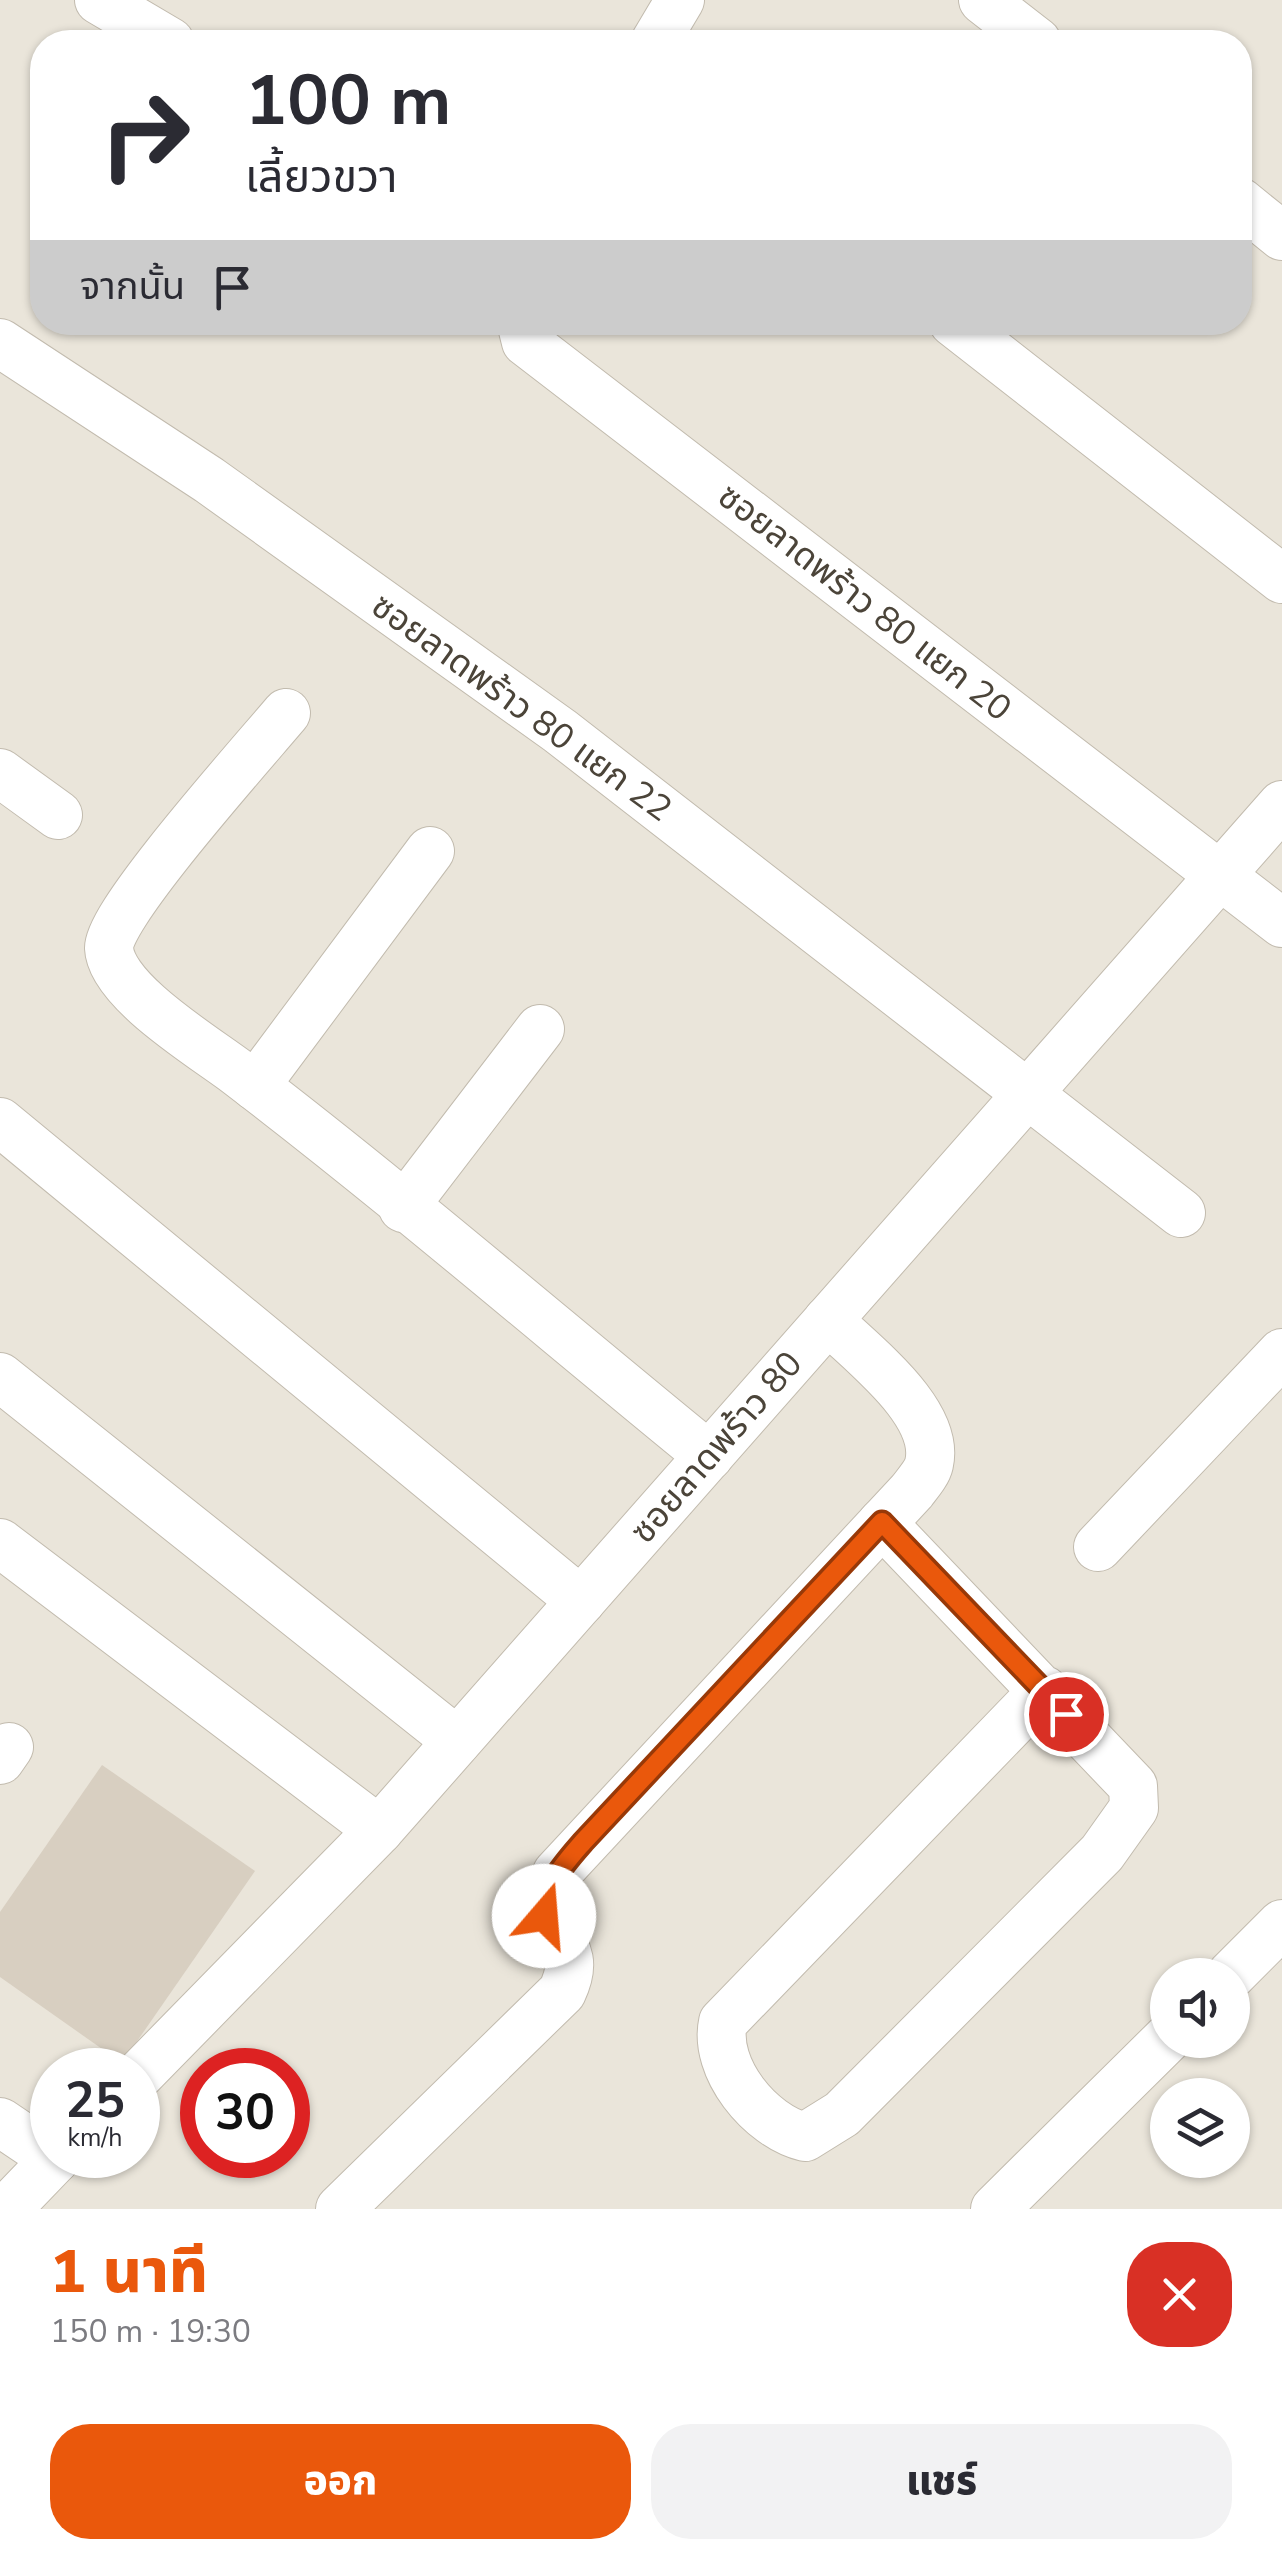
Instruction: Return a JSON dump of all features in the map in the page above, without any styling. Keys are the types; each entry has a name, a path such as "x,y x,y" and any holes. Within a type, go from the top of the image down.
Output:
{"street":[{"path":"99,0 150,30"},
{"path":"983,0 1022,30"},
{"path":"1252,212 1282,236"},
{"name":"ซอยลาดพร้าว 80 แยก 20","path":"525,335 526,342 1282,924"},
{"path":"969,335 1282,580"},
{"name":"ซอยลาดพร้าว 80 แยก 22","path":"0,343 209,480 560,731 1181,1213"},
{"path":"286,714 127,906 108,945 114,968 140,998 255,1086 709,1456"},
{"path":"0,773 58,815"},
{"name":"ซอยลาดพร้าว 80","path":"160,2054 379,1830 1282,805"},
{"path":"255,1086 430,851"},
{"path":"403,1208 540,1030"},
{"path":"0,1122 580,1601"},
{"path":"340,2209 562,1992 572,1972 569,1954 544,1916 545,1896 557,1873 882,1522 929,1466 930,1442 921,1413 828,1320"},
{"path":"1098,1547 1282,1353"},
{"path":"0,1377 457,1741"},
{"path":"882,1522 1044,1690 1133,1786 1134,1808 1102,1853 842,2114 804,2137 786,2132 763,2113 724,2064 718,2042 723,2022 1044,1690"},
{"path":"0,1543 379,1830"},
{"path":"1248,1958 1282,1924"},
{"path":"995,2209 1150,2056"},
{"path":"0,2122 30,2140"},
{"path":"6,2209 36,2178"}],"shaded area":[{"path":"0,0 1282,0 1282,2209 0,2209"}],"building":[{"path":"102,1765 255,1871 132,2048 101,2048 0,1977 0,1912"}],"route":[{"path":"544,1916 545,1896 557,1873 583,1842 882,1522 1066,1714"}]}
